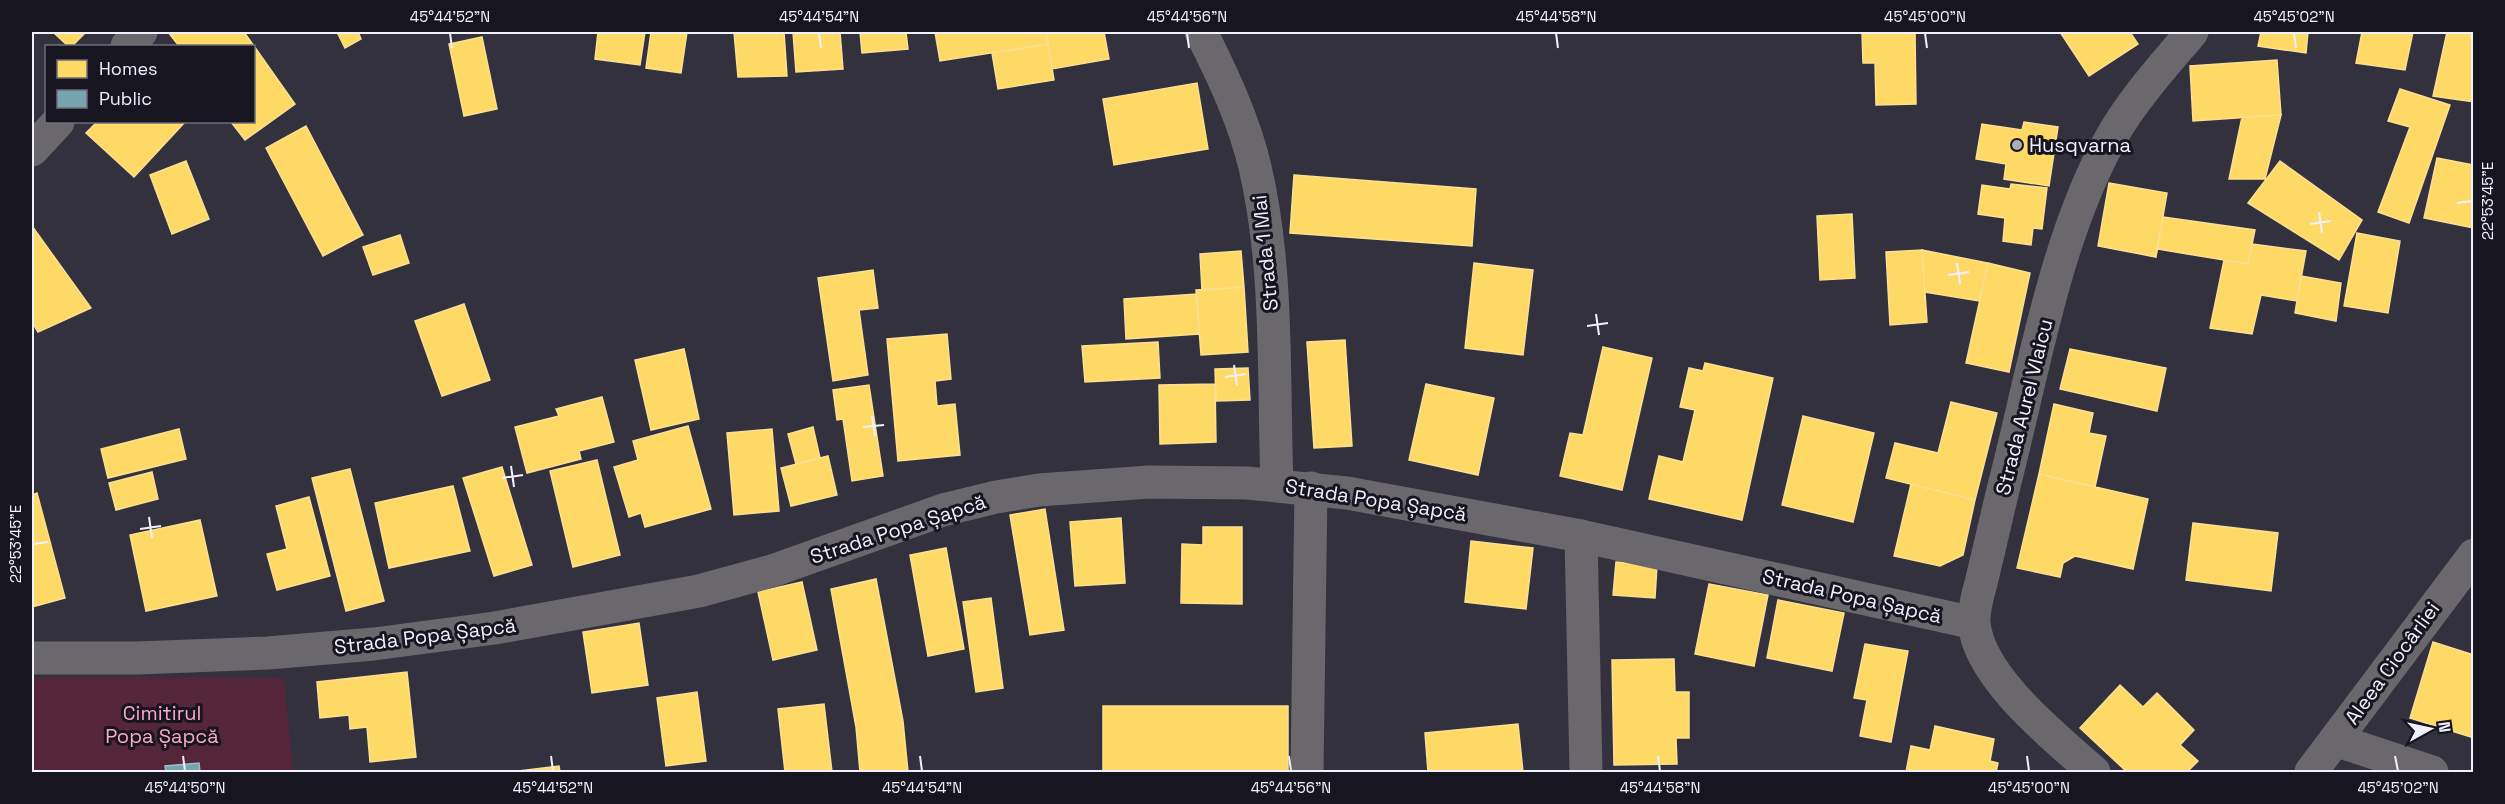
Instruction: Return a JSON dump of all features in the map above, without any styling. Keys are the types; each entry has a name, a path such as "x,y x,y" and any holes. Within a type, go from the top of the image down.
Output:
{"street":[{"path":"128,45 141,32"},
{"name":"Strada 1 Mai","path":"1201,32 1238,116 1254,165 1265,220 1270,276 1277,484"},
{"name":"Strada Aurel Vlaicu","path":"1974,623 1999,509 2055,285 2080,207 2112,136 2136,100 2192,32"},
{"path":"32,150 57,123"},
{"name":"Strada Popa Șapcă","path":"32,658 137,658 268,653 374,644 495,628 699,591 772,571 943,510 996,497 1039,490 1149,482 1277,484 1311,488 1581,536 1974,623"},
{"path":"1307,772 1311,488"},
{"path":"1581,536 1586,772"},
{"name":"Aleea Ciocârliei","path":"2311,772 2474,555"},
{"path":"1974,623 1984,653 2001,681 2042,725 2094,772"},
{"path":"2335,740 2432,772"}],"green space":[{"name":"Cimitirul Popa Șapcă","path":"32,678 284,678 293,772 32,772"}],"building: Homes":[{"path":"53,32 86,32 73,45 67,45"},
{"path":"168,32 244,32 253,45 178,45"},
{"path":"337,32 358,32 361,39 345,48"},
{"path":"598,32 645,32 640,65 595,59"},
{"path":"651,32 687,32 681,73 646,68"},
{"path":"734,32 784,32 787,76 738,77"},
{"path":"793,32 840,32 843,69 796,72"},
{"path":"860,32 906,32 908,49 862,53"},
{"path":"935,32 1046,32 1048,44 940,61"},
{"path":"1046,32 1104,32 1109,59 1052,69"},
{"path":"1862,32 1915,32 1916,104 1876,105 1875,63 1863,63"},
{"path":"2060,32 2130,32 2138,44 2089,76"},
{"path":"2261,32 2308,32 2306,53 2258,46"},
{"path":"2362,32 2413,32 2405,70 2356,63"},
{"path":"2447,32 2474,32 2474,102 2433,96"},
{"path":"482,37 497,109 464,116 449,44"},
{"path":"1048,44 1054,80 998,89 992,53"},
{"path":"255,47 295,104 245,140 232,123 255,123"},
{"path":"2277,60 2281,115 2193,121 2190,66"},
{"path":"1197,83 1208,149 1114,165 1103,99"},
{"path":"2400,89 2450,105 2409,223 2378,212 2410,127 2388,121"},
{"path":"2281,115 2265,179 2229,179 2242,117"},
{"name":"Husqvarna","path":"2024,122 2058,127 2049,186 2004,179 2006,164 1976,159 1982,124 2022,130"},
{"path":"96,123 184,123 134,177 86,133"},
{"path":"306,126 363,235 323,256 266,148"},
{"path":"2437,158 2474,165 2474,228 2424,218"},
{"path":"186,161 209,219 172,234 150,175"},
{"path":"2280,161 2362,220 2339,260 2248,203"},
{"path":"1294,175 1476,189 1472,246 1290,233"},
{"path":"2109,183 2167,193 2156,257 2098,246"},
{"path":"2011,184 2047,188 2042,229 2033,228 2031,245 2003,241 2005,218 1978,214 1982,185 2010,189"},
{"path":"1852,214 1855,278 1820,280 1817,216"},
{"path":"2163,217 2255,230 2248,264 2157,249"},
{"path":"32,226 91,308 38,332 32,322"},
{"path":"2357,233 2400,241 2388,313 2344,306"},
{"path":"400,235 409,263 373,275 363,247"},
{"path":"2252,244 2306,251 2297,301 2261,295 2252,334 2210,328 2224,260 2248,264"},
{"path":"1922,250 1927,322 1890,325 1886,252"},
{"path":"1922,250 1988,263 1979,301 1925,292"},
{"path":"1241,251 1244,287 1202,290 1200,254"},
{"path":"1474,263 1533,270 1523,355 1465,348"},
{"path":"1988,263 2030,273 2009,372 1966,363"},
{"path":"873,270 878,308 859,310 868,375 833,381 818,278"},
{"path":"2301,276 2341,283 2336,321 2295,313"},
{"path":"1244,287 1248,352 1201,355 1196,290"},
{"path":"1197,294 1199,334 1126,339 1124,299"},
{"path":"464,304 490,380 442,396 415,321"},
{"path":"947,334 951,379 935,381 937,406 955,404 960,455 898,461 887,339"},
{"path":"1345,340 1352,446 1314,448 1307,342"},
{"path":"1158,342 1160,378 1085,382 1082,346"},
{"path":"1603,347 1652,358 1622,490 1560,476 1570,433 1583,435"},
{"path":"684,349 699,419 651,430 635,360"},
{"path":"2070,349 2166,368 2157,411 2060,389"},
{"path":"1705,363 1773,378 1742,520 1649,499 1659,456 1683,462 1695,410 1680,407 1689,368 1703,371"},
{"path":"1248,368 1250,400 1216,401 1215,369"},
{"path":"1215,384 1216,442 1160,444 1159,385"},
{"path":"1426,384 1494,398 1478,475 1409,460"},
{"path":"869,385 883,476 852,481 843,419 837,420 833,390"},
{"path":"602,397 614,442 579,451 581,459 527,473 515,427 559,416 556,409"},
{"path":"1951,402 1997,413 1975,500 1886,478 1895,443 1938,453"},
{"path":"2054,404 2093,413 2089,433 2106,436 2095,487 2039,474"},
{"path":"1803,416 1874,433 1853,522 1782,505"},
{"path":"688,426 711,509 645,527 641,513 629,517 614,467 638,460 633,441"},
{"path":"813,427 820,458 796,464 788,434"},
{"path":"179,429 186,459 108,478 101,449"},
{"path":"772,429 779,511 734,515 727,433"},
{"path":"828,456 837,495 791,506 781,468"},
{"path":"597,460 620,555 573,567 550,471"},
{"path":"502,467 532,565 494,576 463,478"},
{"path":"350,469 384,601 346,611 312,478"},
{"path":"152,472 158,499 116,510 109,483"},
{"path":"2039,474 2148,499 2133,569 2075,556 2063,563 2060,577 2017,568"},
{"path":"1911,484 1975,500 1963,555 1940,566 1894,556"},
{"path":"453,486 470,551 389,568 375,503"},
{"path":"37,493 65,598 32,607 32,495"},
{"path":"309,497 330,576 277,590 267,554 287,549 276,506"},
{"path":"1045,509 1064,630 1030,635 1010,515"},
{"path":"1121,518 1125,583 1075,586 1070,522"},
{"path":"200,520 217,596 146,611 130,535"},
{"path":"2193,523 2278,533 2271,591 2186,580"},
{"path":"1203,527 1242,527 1242,604 1181,603 1182,544 1203,545"},
{"path":"1471,541 1533,548 1526,609 1465,602"},
{"path":"946,548 964,649 928,656 910,555"},
{"path":"1616,562 1657,565 1655,598 1613,595"},
{"path":"876,579 903,721 908,772 860,772 856,727 831,589"},
{"path":"802,582 817,650 773,660 758,592"},
{"path":"1709,584 1768,595 1754,666 1695,654"},
{"path":"991,598 1003,688 976,692 963,602"},
{"path":"1778,600 1844,613 1832,671 1767,658"},
{"path":"639,623 648,685 592,693 583,632"},
{"path":"2433,642 2474,655 2474,738 2410,718"},
{"path":"1865,644 1908,651 1891,742 1860,736 1867,700 1854,698"},
{"path":"1674,659 1675,692 1689,692 1689,738 1676,738 1677,764 1614,765 1612,660"},
{"path":"407,672 416,757 370,762 367,727 350,729 349,715 320,718 317,682"},
{"path":"2120,685 2143,707 2157,693 2194,730 2180,745 2198,761 2187,772 2127,772 2080,728"},
{"path":"697,692 706,761 666,766 657,698"},
{"path":"824,704 832,772 785,772 778,709"},
{"path":"1103,706 1288,706 1288,772 1103,772"},
{"path":"1518,724 1523,772 1428,772 1425,733"},
{"path":"1935,726 1994,739 1990,761 1998,763 1996,772 1906,772 1911,746 1930,750"},
{"path":"559,766 560,772 510,772"}],"building: Public":[{"path":"199,763 200,772 166,772 165,766"}],"place":[{"name":"Husqvarna","path":"2017,145"}]}
